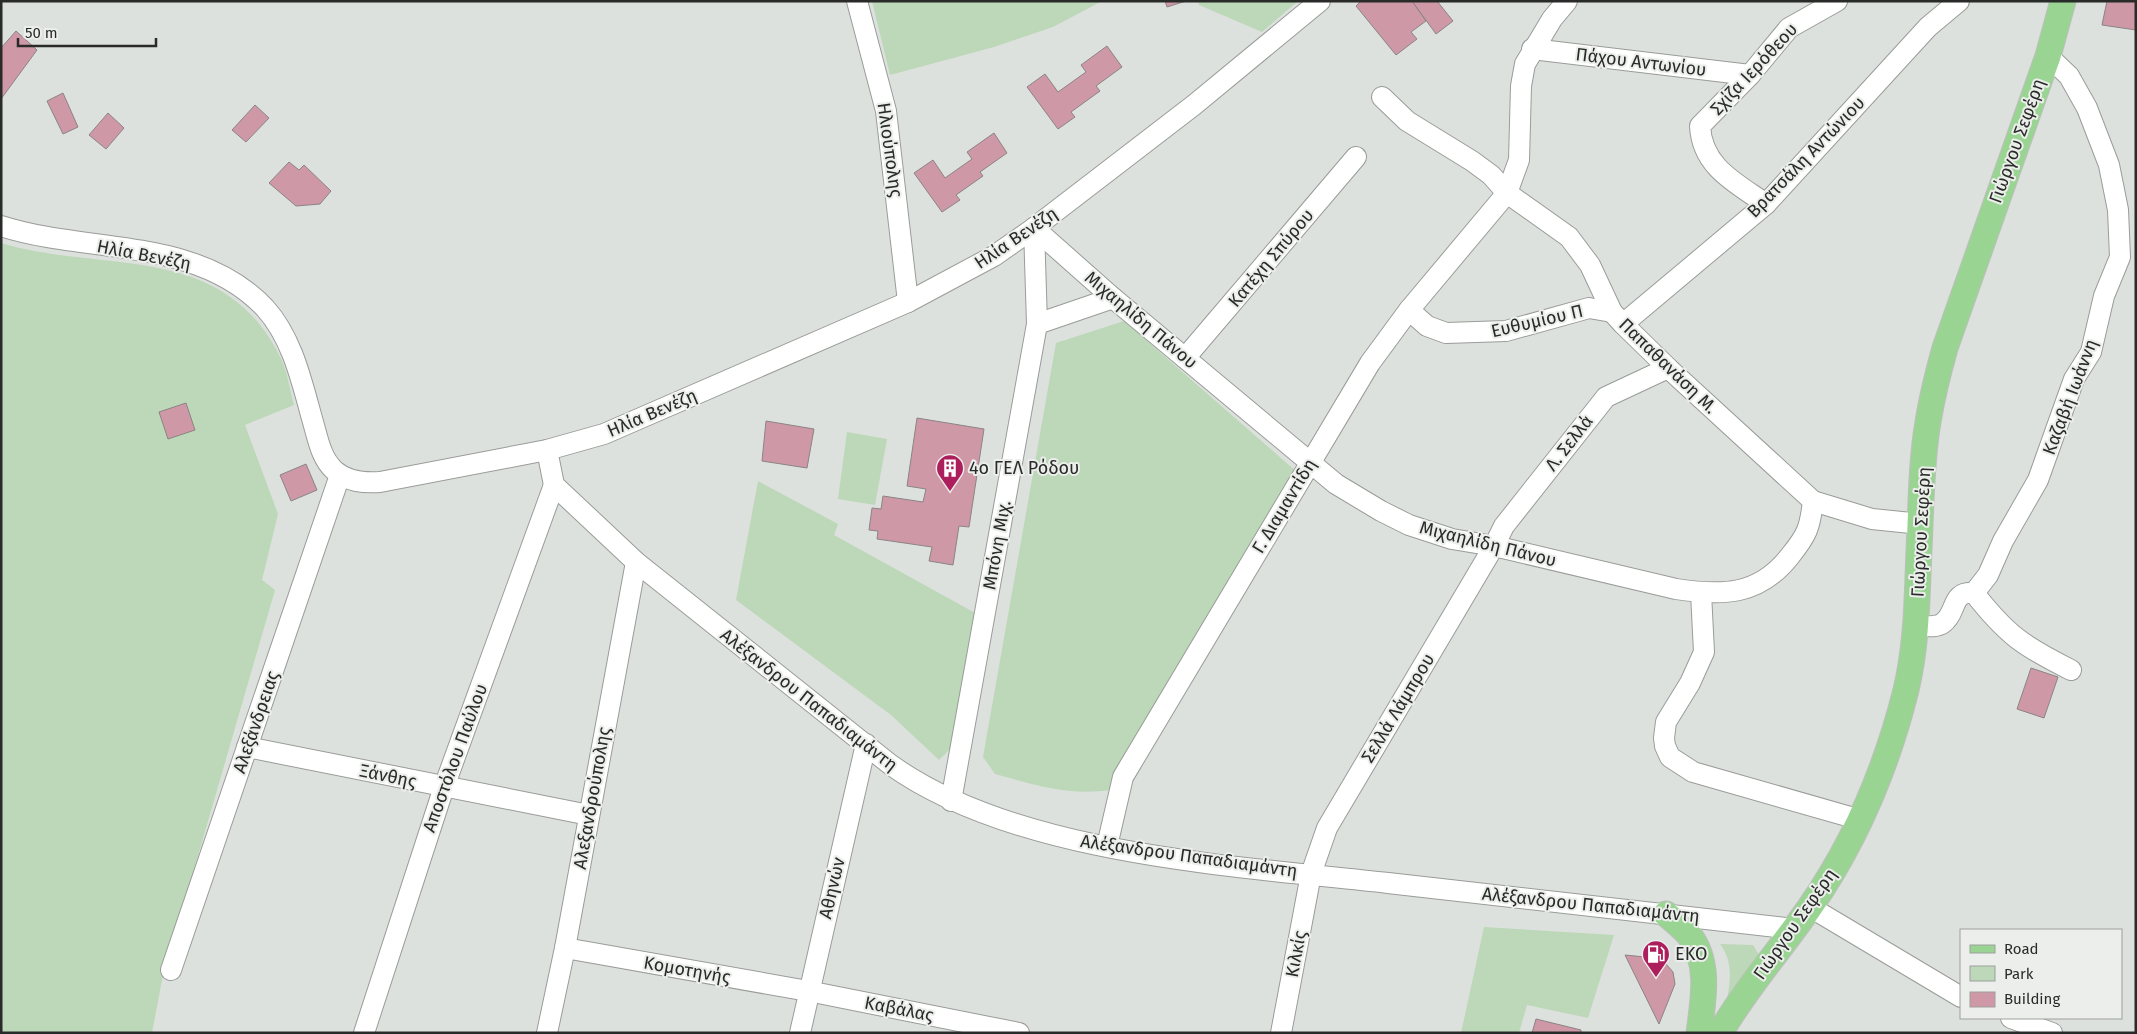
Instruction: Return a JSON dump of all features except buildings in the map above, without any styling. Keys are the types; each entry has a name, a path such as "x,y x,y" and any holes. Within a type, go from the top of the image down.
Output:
{"main road":[{"name":"Γιώργου Σεφέρη","path":"1720,1033 1749,988 1810,907 1840,861 1860,820 1893,732 1906,689 1915,626 1920,524 1928,424 1945,348 2048,56 2061,2"},
{"path":"1666,914 1689,935 1701,961 1704,990 1699,1033"}],"street":[{"name":"Ηλιούπολης","path":"857,1 886,111 908,302"},
{"name":"Ηλία Βενέζη","path":"1,226 56,239 158,254 204,268 242,287 276,322 286,340 296,363 322,452 333,470 358,482 380,482 547,450 604,434 908,302 994,256 1034,228 1194,105 1320,1"},
{"path":"1508,193 1519,160 1521,86 1525,64 1532,49 1552,19 1568,1"},
{"name":"Σχίζα Ιερόθεου","path":"1766,204 1719,172 1701,140 1700,126 1750,75 1789,28 1837,1"},
{"name":"Βρατσάλη Αντώνιου","path":"1618,318 1766,204 1928,27 1959,1"},
{"name":"Πάχου Αντωνίου","path":"1532,49 1750,75"},
{"name":"Καζαβή Ιωάννη","path":"1974,593 1988,575 2003,541 2038,480 2074,379 2091,352 2104,296 2120,257 2118,210 2109,164 2087,108 2069,76 2048,56"},
{"name":"Παπαθανάση Μ.","path":"1382,97 1407,122 1472,161 1491,175 1508,193 1569,237 1590,265 1618,318 1668,368 1812,501 1872,519 1920,524"},
{"name":"Κατέχη Σπύρου","path":"1186,358 1356,158"},
{"name":"Γ. Διαμαντίδη","path":"1107,846 1123,777 1370,363 1409,310 1508,193"},
{"name":"Μιχαηλίδη Πάνου","path":"1034,228 1113,298 1311,461 1336,484 1409,525 1452,539 1494,546 1676,589 1701,593 1736,591 1770,578 1782,567 1811,525 1812,501"},
{"name":"Μπόνη Μιχ.","path":"951,801 1037,324 1034,228"},
{"path":"1037,324 1113,298"},
{"name":"Ευθυμίου Π","path":"1409,310 1427,326 1446,333 1506,331 1589,308 1618,318"},
{"name":"Λ. Σελλά","path":"1494,546 1504,526 1606,397 1668,368"},
{"path":"547,450 554,485"},
{"name":"Αλεξάνδρειας","path":"171,970 340,475"},
{"name":"Αλέξανδρου Παπαδιαμάντη","path":"554,485 636,562 917,784 951,801 1018,825 1107,846 1180,859 1794,929"},
{"name":"Αποστόλου Παύλου","path":"364,1033 444,787 554,485"},
{"name":"Σελλά Λάμπρου","path":"1311,874 1327,828 1494,546"},
{"name":"Αλεξανδρούπολης","path":"547,1033 565,948 636,562"},
{"path":"1915,626 1942,624 1949,617 1958,596 1965,592 1974,593 1999,625 2023,645 2071,670"},
{"path":"1701,593 1704,652 1690,683 1666,722 1665,746 1670,757 1693,772 1860,820"},
{"name":"Αθηνών","path":"800,1033 808,991 866,744"},
{"name":"Ξάνθης","path":"247,747 589,816"},
{"name":"Κιλκίς","path":"1280,1033 1311,874"},
{"path":"1810,907 1960,996"},
{"name":"Κομοτηνής","path":"565,948 808,991"},
{"name":"Καβάλας","path":"808,991 1019,1033"},
{"path":"2014,1019 2052,1033"}],"green space":[{"path":"872,1 1102,1 1053,27 994,47 890,75"},
{"path":"1198,1 1298,1 1262,32 1199,5"},
{"path":"1,243 40,252 159,268 196,279 229,296 258,322 282,361 294,405 245,425 278,514 262,580 275,590 162,980 152,1033 1,1033"},
{"path":"1124,321 1298,473 1111,790 1080,792 1052,788 995,774 983,757 1056,343"},
{"path":"847,432 887,439 875,505 838,499"},
{"path":"758,481 838,524 834,535 977,614 959,740 939,760 891,715 736,600"},
{"path":"1484,927 1614,935 1588,1018 1527,1005 1519,1033 1461,1033"},
{"path":"1720,944 1753,945 1761,958 1723,1018 1729,989 1730,970 1725,952"}],"place":[{"name":"4ο ΓΕΛ Ρόδου","path":"950,492"},
{"name":"EKO","path":"1656,978"}]}
